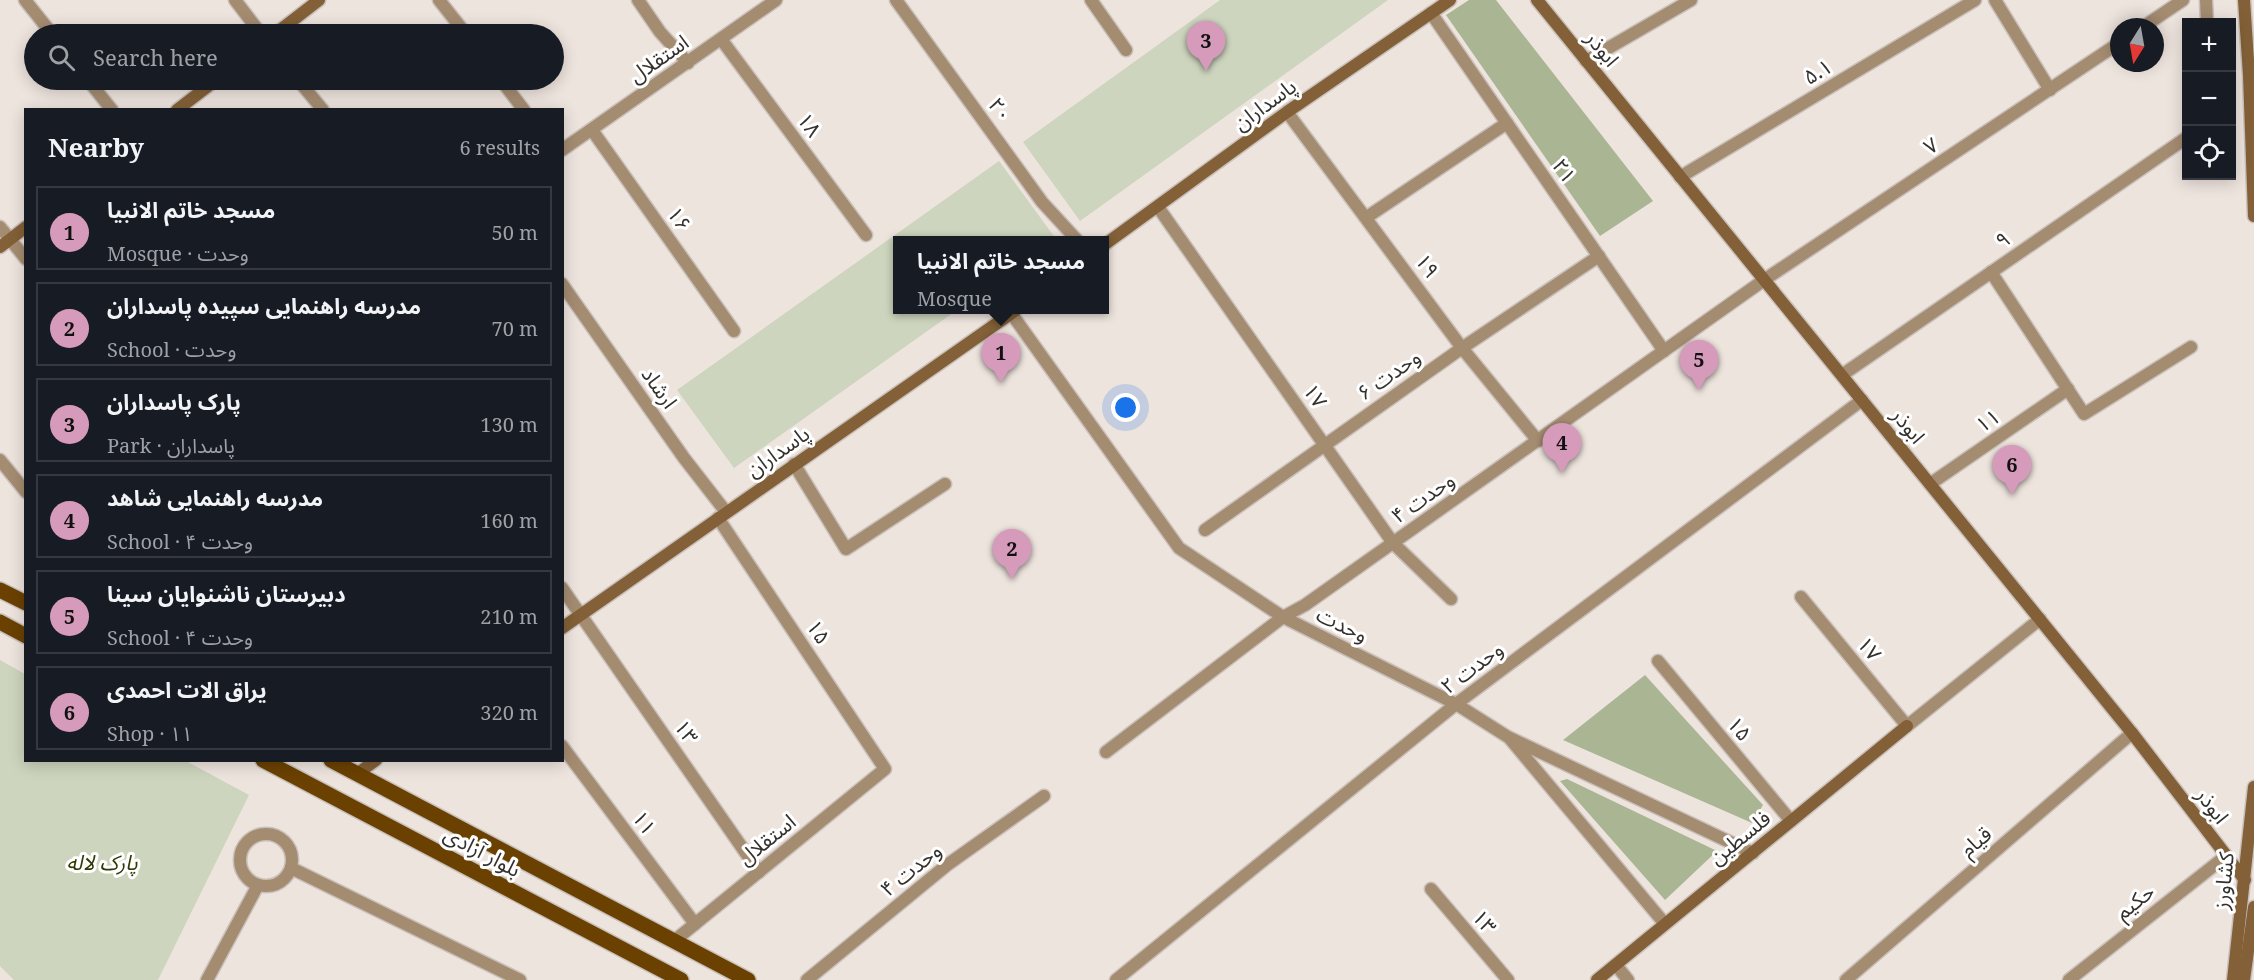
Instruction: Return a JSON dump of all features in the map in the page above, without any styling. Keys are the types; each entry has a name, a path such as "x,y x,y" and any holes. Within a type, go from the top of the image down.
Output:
{"main road":[{"path":"0,590 24,602"},
{"path":"0,622 24,635"},
{"name":"بلوار آزادی","path":"267,762 681,980"},
{"name":"بلوار آزادی","path":"335,762 748,980"}],"street":[{"path":"25,0 44,24"},
{"path":"235,0 253,24"},
{"path":"288,24 319,0"},
{"path":"439,0 458,24"},
{"path":"638,0 660,33 688,63"},
{"name":"استقلال","path":"564,149 776,0"},
{"name":"۲۰","path":"896,0 1042,202 1073,236"},
{"path":"1091,0 1126,50"},
{"name":"پاسداران","path":"1109,241 1287,112 1450,0"},
{"name":"ابوذر","path":"1537,0 2132,732 2245,880"},
{"path":"1586,61 1691,0"},
{"name":"۵.۱","path":"1680,177 1975,0"},
{"path":"1995,0 2050,90"},
{"path":"2156,18 2183,0"},
{"path":"2206,0 2207,18"},
{"path":"2244,0 2253,142 2254,216"},
{"name":"۲۱","path":"1431,14 1664,351"},
{"name":"۱۸","path":"721,39 866,235"},
{"name":"۷","path":"1764,279 2110,49"},
{"path":"96,90 110,108"},
{"path":"180,108 203,90"},
{"path":"306,90 321,108"},
{"path":"509,90 522,108"},
{"name":"۱۹","path":"1287,112 1462,348 1538,441"},
{"path":"1367,217 1507,123"},
{"name":"۱۶","path":"592,130 734,331"},
{"name":"۹","path":"1842,375 2182,141"},
{"name":"۱۷","path":"1158,207 1326,444 1393,543 1451,599"},
{"path":"0,227 5,243 24,258"},
{"path":"5,243 24,229"},
{"name":"وحدت ۶","path":"1204,530 1462,348 1599,256"},
{"path":"1991,272 2084,414 2191,347"},
{"name":"وحدت ۴","path":"1106,752 1283,618 1305,606 1764,279"},
{"name":"ارشاد","path":"564,287 722,515"},
{"name":"پاسداران","path":"564,627 1009,314"},
{"name":"وحدت","path":"1015,314 1179,548 1283,618 1456,704 1509,737 1752,853"},
{"name":"۱۱","path":"1930,484 2068,389"},
{"name":"وحدت ۲","path":"1116,980 1456,704 1862,400"},
{"path":"0,460 24,490"},
{"path":"794,464 846,549 945,484"},
{"name":"۱۵","path":"722,515 885,769"},
{"name":"۱۳","path":"564,591 759,872"},
{"name":"۱۷","path":"1801,597 1907,726"},
{"path":"1907,726 2040,619"},
{"name":"۱۵","path":"1658,661 1791,821"},
{"name":"فلسطین","path":"1597,980 1907,726"},
{"name":"قیام","path":"1846,980 2132,732"},
{"path":"1509,737 1665,924"},
{"name":"۱۱","path":"564,749 694,924"},
{"path":"357,774 373,762"},
{"name":"استقلال","path":"674,941 885,769"},
{"name":"کشاورز","path":"2234,980 2254,787"},
{"name":"وحدت ۴","path":"807,980 947,865 1044,796"},
{"path":"262,834 279,838 291,851 291,868 282,881 274,885 258,885 250,881 241,866 242,849 254,837 262,834"},
{"name":"حکیم","path":"2069,980 2226,856"},
{"path":"291,868 520,980"},
{"path":"207,980 258,885"},
{"name":"۱۳","path":"1431,889 1508,980"},
{"path":"2244,980 2254,907"},
{"path":"1616,964 1628,980"}],"green space":[{"path":"1220,0 1388,0 1080,221 1023,142"},
{"path":"1469,0 1496,0 1653,201 1600,236 1446,15"},
{"path":"999,161 1054,236 894,236"},
{"path":"893,236 893,314 951,314 734,468 677,390"},
{"name":"پارک لاله","path":"0,660 24,673 24,762 188,762 249,795 158,980 14,980 0,966"},
{"path":"1645,675 1763,805 1752,823 1563,740"},
{"path":"1567,779 1717,851 1665,900 1560,781"}],"place":[{"name":"پارک پاسداران","path":"1206,71"},
{"name":"مسجد خاتم الانبیا","path":"1001,383"},
{"name":"دبیرستان ناشنوایان سینا","path":"1699,390"},
{"name":"مدرسه راهنمایی شاهد","path":"1562,473"},
{"name":"یراق الات احمدی","path":"2012,495"},
{"name":"مدرسه راهنمایی سپیده پاسداران","path":"1012,579"}]}
